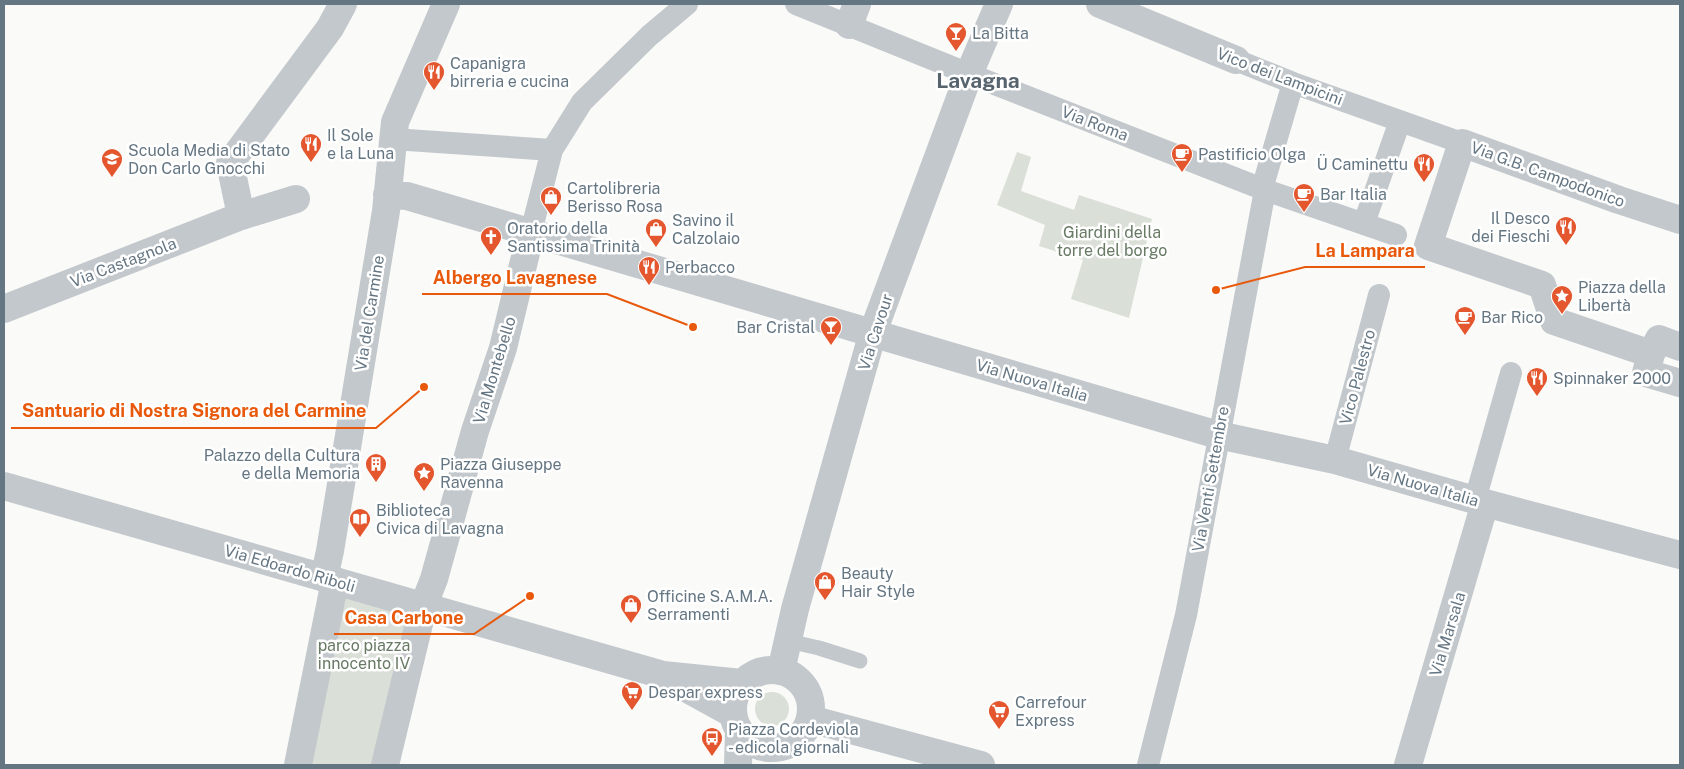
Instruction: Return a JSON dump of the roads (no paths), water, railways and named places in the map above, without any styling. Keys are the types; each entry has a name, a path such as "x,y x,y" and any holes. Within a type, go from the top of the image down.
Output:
{"street":[{"path":"241,216 230,163 330,28 342,4"},
{"name":"Via del Carmine","path":"298,765 329,580 330,551 382,240 395,122 446,4"},
{"name":"Via Montebello","path":"385,765 422,607 434,579 476,431 502,348 552,150 582,102 649,36 687,4"},
{"name":"Via Roma","path":"796,4 853,14 969,74 1264,190 1396,235"},
{"name":"Via Cavour","path":"781,671 873,332 969,74 999,4"},
{"name":"Vico dei Lampicini","path":"1113,6 1293,83 1462,143"},
{"name":"Via Venti Settembre","path":"1148,765 1186,615 1264,190 1293,83"},
{"path":"1364,224 1400,121"},
{"path":"393,139 552,150"},
{"name":"Via G.B. Campodonico","path":"1651,354 1554,321 1542,285 1428,246 1462,143 1680,220"},
{"name":"Via Nuova Italia","path":"387,195 407,196 1218,435 1335,460 1480,502 1680,555"},
{"name":"Via Castagnola","path":"4,309 241,216 296,200"},
{"name":"Vico Palestro","path":"1335,460 1378,295"},
{"path":"1680,346 1658,338 1646,373 1680,383"},
{"path":"1480,502 1511,373"},
{"name":"Via Edoardo Riboli","path":"4,486 663,675 742,683"},
{"name":"Via Marsala","path":"1408,765 1480,502"},
{"path":"736,723 747,740 772,757 792,744 804,733 810,719 812,704 806,689 795,677 781,671 767,670 753,674 742,683 735,696 736,723 738,765"},
{"name":"Via Edoardo Riboli","path":"663,675 736,723"},
{"path":"810,719 981,765"}],"lane":[{"path":"788,641 819,648 860,661"}],"place":[{"name":"La Bitta","path":"956,52"},
{"name":"Capanigra birreria e cucina","path":"434,91"},
{"name":"Il Sole e la Luna","path":"311,163"},
{"name":"Pastificio Olga","path":"1182,173"},
{"name":"Scuola Media di Stato Don Carlo Gnocchi","path":"112,178"},
{"name":"Ü Caminettu","path":"1424,183"},
{"name":"Bar Italia","path":"1304,213"},
{"name":"Cartolibreria Berisso Rosa","path":"551,216"},
{"name":"Il Desco dei Fieschi","path":"1566,246"},
{"name":"Savino il Calzolaio","path":"656,248"},
{"name":"Oratorio della Santissima Trinità","path":"491,256"},
{"name":"Perbacco","path":"649,286"},
{"name":"La Lampara","path":"1216,290"},
{"name":"Piazza della Libertà","path":"1562,315"},
{"name":"Albergo Lavagnese","path":"693,327"},
{"name":"Bar Rico","path":"1465,336"},
{"name":"Bar Cristal","path":"831,346"},
{"name":"Santuario di Nostra Signora del Carmine","path":"424,387"},
{"name":"Spinnaker 2000","path":"1537,397"},
{"name":"Palazzo della Cultura e della Memoria","path":"376,483"},
{"name":"Piazza Giuseppe Ravenna","path":"424,492"},
{"name":"Biblioteca Civica di Lavagna","path":"360,538"},
{"name":"Casa Carbone","path":"530,596"},
{"name":"Beauty Hair Style","path":"825,601"},
{"name":"Officine S.A.M.A. Serramenti","path":"631,624"},
{"name":"Despar express","path":"632,711"},
{"name":"Carrefour Express","path":"999,730"},
{"name":"Piazza Cordeviola - edicola giornali","path":"712,757"}],"district":[{"name":"Lavagna","path":"978,81"}],"park label":[{"name":"Giardini della torre del borgo","path":"1112,241"},
{"name":"parco piazza innocento IV","path":"364,654"}]}
